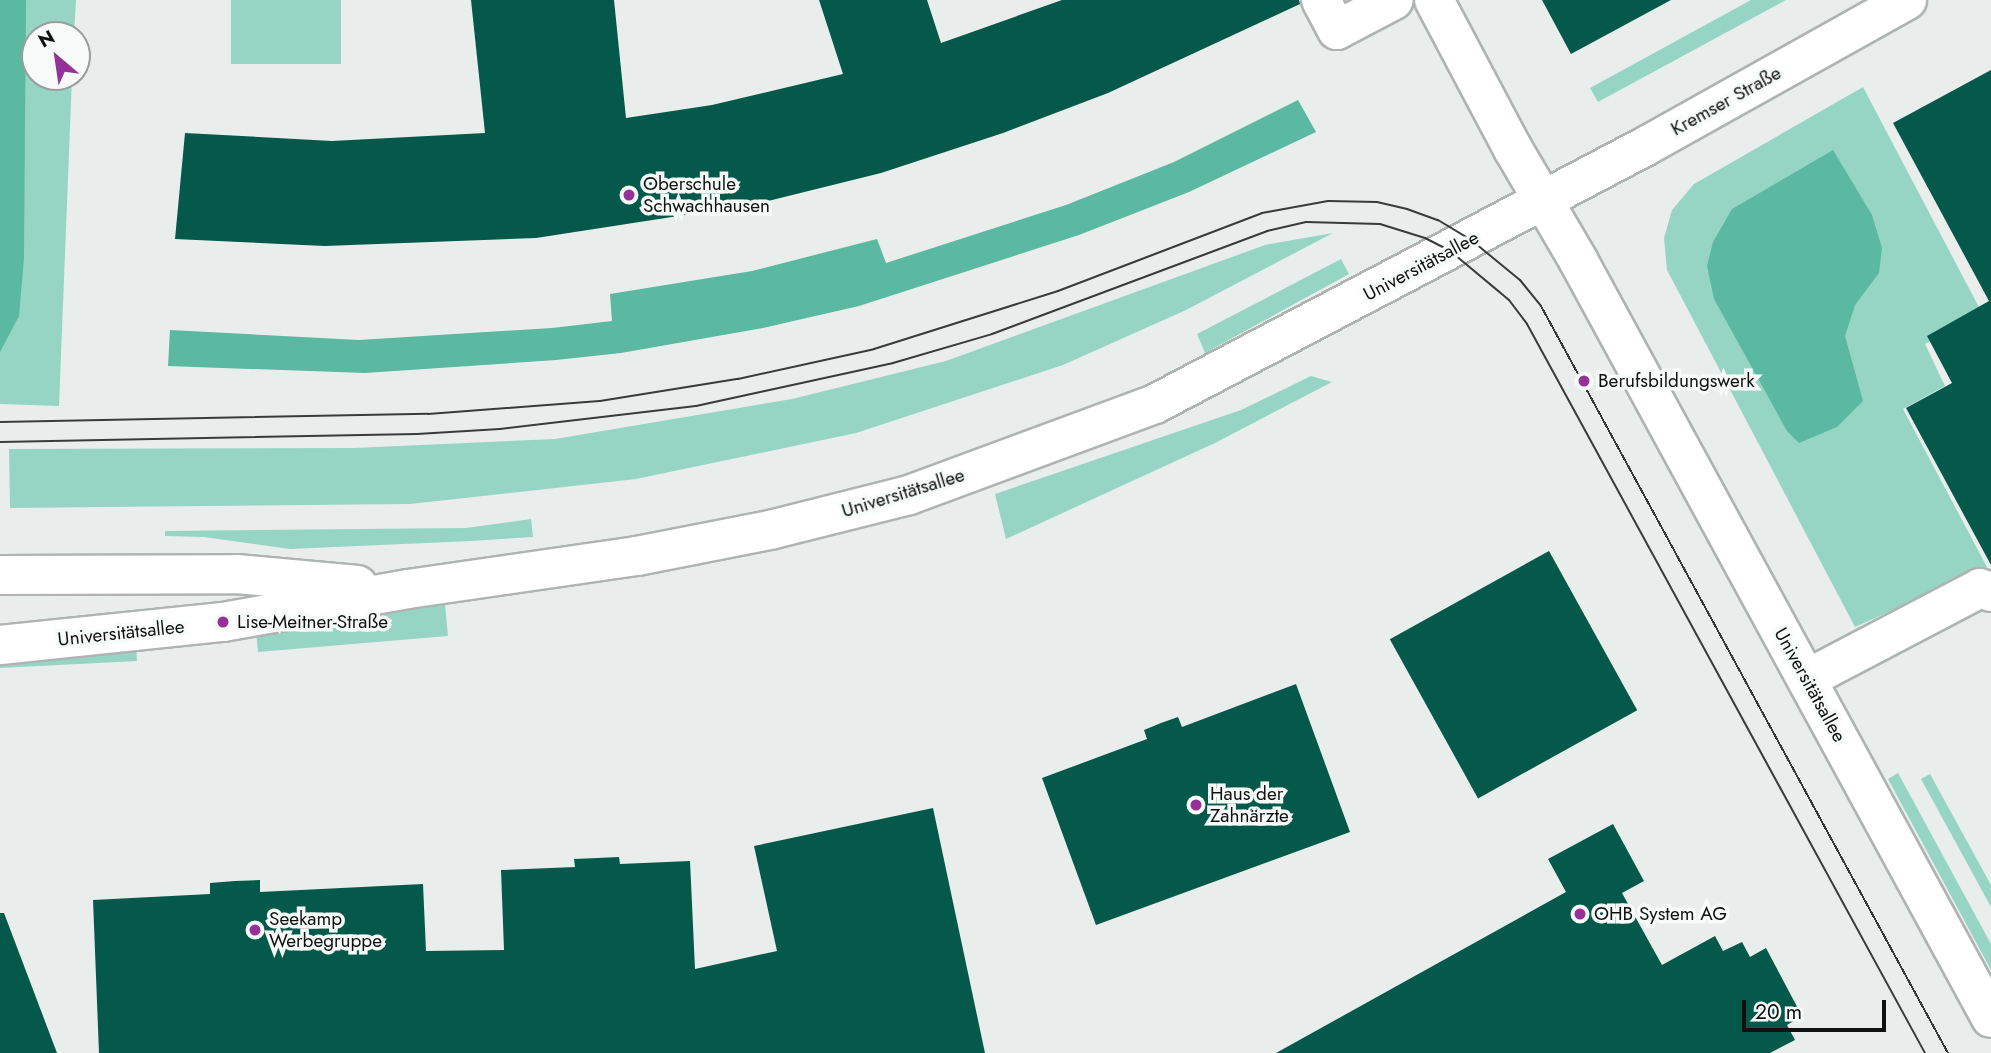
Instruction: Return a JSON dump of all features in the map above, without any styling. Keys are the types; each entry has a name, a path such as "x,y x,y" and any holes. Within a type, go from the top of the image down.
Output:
{"street":[{"path":"1321,0 1337,30 1394,0"},
{"path":"1434,0 1543,200"},
{"name":"Kremser Straße","path":"1543,200 1907,0"},
{"name":"Universitätsallee","path":"0,645 223,622 408,589 637,556 774,529 909,495 1155,404 1543,200 1991,1018"},
{"name":"Universitätsallee","path":"0,575 237,574 408,589"},
{"path":"1807,679 1980,588 1991,592"}],"shaded area":[{"path":"0,0 76,0 75,21 21,21 21,91 71,91 59,406 0,404"},
{"path":"0,0 26,0 26,21 21,21 21,91 25,91 24,258 19,316 0,352"},
{"path":"231,0 341,0 341,64 231,64"},
{"path":"1751,0 1786,0 1598,102 1590,88"},
{"path":"1863,87 1982,313 1925,344 1945,386 1903,409 1987,567 1855,627 1667,270 1664,238 1672,210 1694,184"},
{"path":"1298,100 1316,132 1189,192 1079,235 859,306 763,328 621,353 556,360 365,373 168,366 170,330 359,340 552,328 612,321 610,294 752,271 877,239 886,263 1066,205 1174,162"},
{"path":"1833,150 1872,215 1882,248 1879,273 1855,305 1845,336 1863,401 1837,427 1799,443 1787,431 1714,299 1707,266 1713,242 1732,209"},
{"path":"1333,233 1186,310 1063,365 856,433 636,479 410,504 10,508 9,449 354,448 555,439 792,399 946,361 1265,245"},
{"path":"1341,259 1349,274 1205,353 1197,334"},
{"path":"1311,376 1332,382 1215,443 1006,539 995,494 1241,410"},
{"path":"531,519 533,537 471,541 290,549 204,537 165,536 165,531 466,528"},
{"path":"445,604 448,636 258,652 256,630"},
{"path":"136,640 137,661 0,668 0,655"},
{"path":"1898,773 1991,944 1991,970 1888,779"},
{"path":"1930,774 1991,885 1991,907 1921,779"}],"building":[{"path":"471,0 614,0 626,118 712,105 843,74 819,0 927,0 941,43 1062,0 1299,0 1300,4 1108,93 1003,133 881,173 756,204 536,238 325,246 175,239 185,133 332,141 485,133"},
{"path":"1542,0 1671,0 1571,54"},
{"path":"1991,70 1991,565 1906,408 1952,383 1927,336 1989,301 1893,123"},
{"path":"1549,551 1637,710 1478,798 1390,639"},
{"name":"Haus der Zahnärzte","path":"1296,684 1350,832 1096,925 1042,778 1147,739 1144,730 1161,723 1178,717 1182,727"},
{"path":"933,808 985,1053 99,1053 93,900 210,894 210,883 235,881 260,880 260,892 423,884 426,951 504,950 501,870 575,867 574,859 619,857 620,864 690,861 695,969 777,951 754,846"},
{"name":"OHB System AG","path":"1613,824 1644,881 1622,893 1662,965 1715,936 1723,951 1742,942 1750,957 1766,948 1802,1016 1787,1025 1795,1040 1770,1053 1276,1053 1566,892 1548,859"},
{"path":"0,913 4,913 57,1053 0,1053"}],"tram line":[{"path":"0,422 428,414 600,401 738,379 874,349 1058,291 1262,213 1328,201 1377,202 1407,209 1438,220 1470,239 1520,280 1541,306 1948,1053"},
{"path":"0,442 417,434 500,429 696,406 893,363 992,334 1267,231 1306,222 1380,224 1425,238 1449,250 1509,300 1527,324 1925,1053"}],"place":[{"name":"Oberschule Schwachhausen","path":"629,195"},
{"name":"Berufsbildungswerk","path":"1584,381"},
{"name":"Lise-Meitner-Straße","path":"223,622"},
{"name":"Haus der Zahnärzte","path":"1196,805"},
{"name":"OHB System AG","path":"1580,914"},
{"name":"Seekamp Werbegruppe","path":"255,930"}]}
